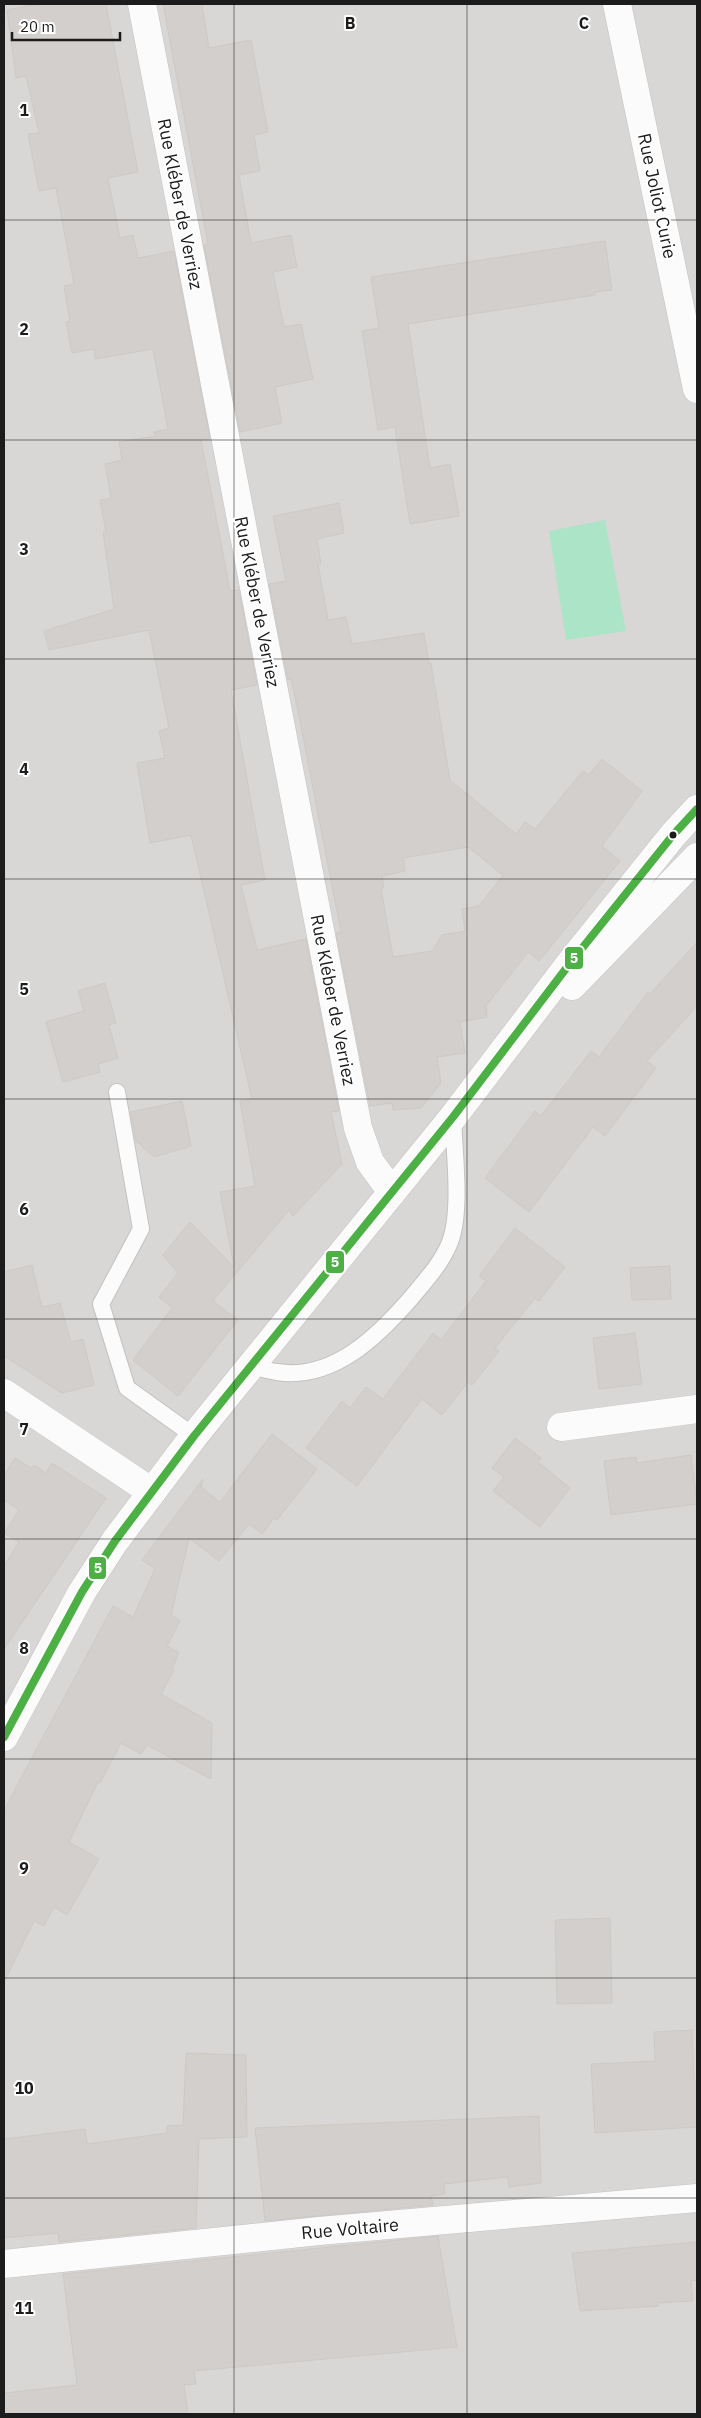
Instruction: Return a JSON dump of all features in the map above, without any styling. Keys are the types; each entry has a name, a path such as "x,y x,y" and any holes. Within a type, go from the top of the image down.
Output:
{"street":[{"name":"Rue Kléber de Verriez","path":"142,4 358,1128 370,1162 392,1192"},
{"name":"Rue Joliot Curie","path":"617,4 697,389"},
{"path":"4,1737 98,1565 152,1492 194,1436 453,1117 571,962 673,835 697,809"},
{"path":"486,1075 697,857"},
{"path":"4,1393 152,1492"},
{"path":"561,1427 697,1409"},
{"name":"Rue Voltaire","path":"4,2264 319,2231 697,2198"}],"lane":[{"path":"117,1092 141,1229 101,1304 127,1388 194,1436"},
{"path":"251,1366 278,1373 300,1372 341,1360 358,1350 374,1337 392,1320 423,1284 450,1242 454,1224 456,1204 453,1117"}],"shaded area":[{"path":"4,4 697,4 697,2414 4,2414"}],"green space":[{"path":"605,520 626,631 566,640 549,531"}],"building":[{"path":"38,4 106,4 138,172 108,178 120,238 133,235 138,258 174,251 210,438 201,440 230,591 239,590 257,685 231,690 265,880 241,885 257,950 306,939 339,1111 331,1112 342,1164 293,1216 289,1210 213,1301 238,1320 178,1396 133,1360 172,1308 159,1297 178,1273 163,1255 190,1222 234,1267 220,1192 255,1186 240,1101 252,1099 191,835 150,843 137,763 165,758 159,731 169,728 149,630 49,650 44,631 114,609 103,532 106,532 100,500 111,498 105,464 122,460 119,442 155,436 154,432 168,429 153,349 95,359 94,349 72,353 66,322 70,321 64,286 74,284 56,188 39,191 28,134 39,133 26,76 16,78 7,10"},
{"path":"163,4 202,4 209,48 251,40 268,132 254,135 260,171 239,175 251,243 291,235 297,267 273,272 284,327 301,324 313,379 275,387 282,423 240,432 204,245 208,244"},
{"path":"605,241 612,290 595,292 595,295 408,324 430,468 450,464 459,516 410,524 395,427 378,430 362,331 379,328 371,277"},
{"path":"339,503 344,533 317,539 321,564 318,564 328,620 346,617 352,644 424,633 429,664 431,663 450,780 516,834 525,822 535,829 583,771 589,775 602,759 642,791 602,846 620,861 539,961 528,952 486,1006 487,1017 460,1022 465,1053 437,1057 441,1083 421,1108 393,1110 392,1103 370,1106 336,933 341,932 297,706 291,679 288,680 269,584 286,581 273,516","holes":["468,847 503,875 479,906 462,909 465,931 442,935 432,951 393,957 381,888 384,888 382,876 405,871 403,858"]},
{"path":"697,942 697,1006 647,1061 656,1068 605,1136 593,1127 529,1212 485,1178 535,1111 541,1116 591,1051 599,1057 648,992 650,994"},
{"path":"105,983 116,1023 109,1025 118,1058 98,1064 100,1072 63,1082 46,1022 84,1011 78,991"},
{"path":"182,1101 191,1146 154,1157 136,1141 131,1112"},
{"path":"515,1228 565,1267 539,1301 535,1298 495,1348 499,1351 472,1385 468,1382 442,1415 422,1399 357,1486 306,1448 342,1401 350,1408 366,1387 383,1399 433,1333 441,1340 486,1281 479,1276"},
{"path":"32,1265 42,1307 60,1303 71,1342 83,1339 94,1385 62,1393 4,1356 4,1272"},
{"path":"670,1266 671,1299 632,1300 630,1268"},
{"path":"635,1333 642,1384 599,1389 593,1338"},
{"path":"272,1434 317,1469 277,1520 274,1518 262,1534 249,1524 219,1561 189,1538 171,1615 180,1621 167,1646 179,1653 172,1669 174,1670 161,1694 212,1723 211,1779 147,1745 141,1754 121,1743 100,1783 98,1782 69,1842 99,1859 67,1915 54,1907 44,1926 34,1921 4,1982 4,1810 113,1606 133,1617 155,1569 142,1560 203,1479 201,1487 220,1502"},
{"path":"515,1438 541,1458 538,1462 570,1488 540,1527 493,1491 504,1477 492,1468"},
{"path":"691,1455 697,1504 611,1515 604,1461 636,1457 637,1463"},
{"path":"15,1458 31,1468 34,1465 46,1473 52,1463 106,1498 4,1649 4,1566 19,1542 4,1533 19,1510 4,1500 4,1476"},
{"path":"610,1918 612,2003 557,2004 555,1920"},
{"path":"692,2030 694,2081 697,2081 697,2127 595,2133 591,2064 655,2061 654,2032"},
{"path":"186,2053 246,2055 247,2137 199,2139 196,2228 59,2242 58,2233 4,2238 4,2139 85,2129 87,2144 167,2133 167,2126 183,2125"},
{"path":"539,2116 541,2183 509,2187 508,2177 444,2184 445,2194 431,2196 433,2205 265,2221 255,2128"},
{"path":"438,2236 457,2347 194,2371 196,2384 184,2385 188,2414 4,2414 4,2393 77,2385 63,2274"},
{"path":"697,2242 697,2280 691,2281 693,2301 658,2303 659,2306 580,2311 572,2253"}],"transit line":[{"name":"5","path":"4,1737 82,1592 115,1541 194,1436 453,1117 571,962 673,835 697,809"}]}
